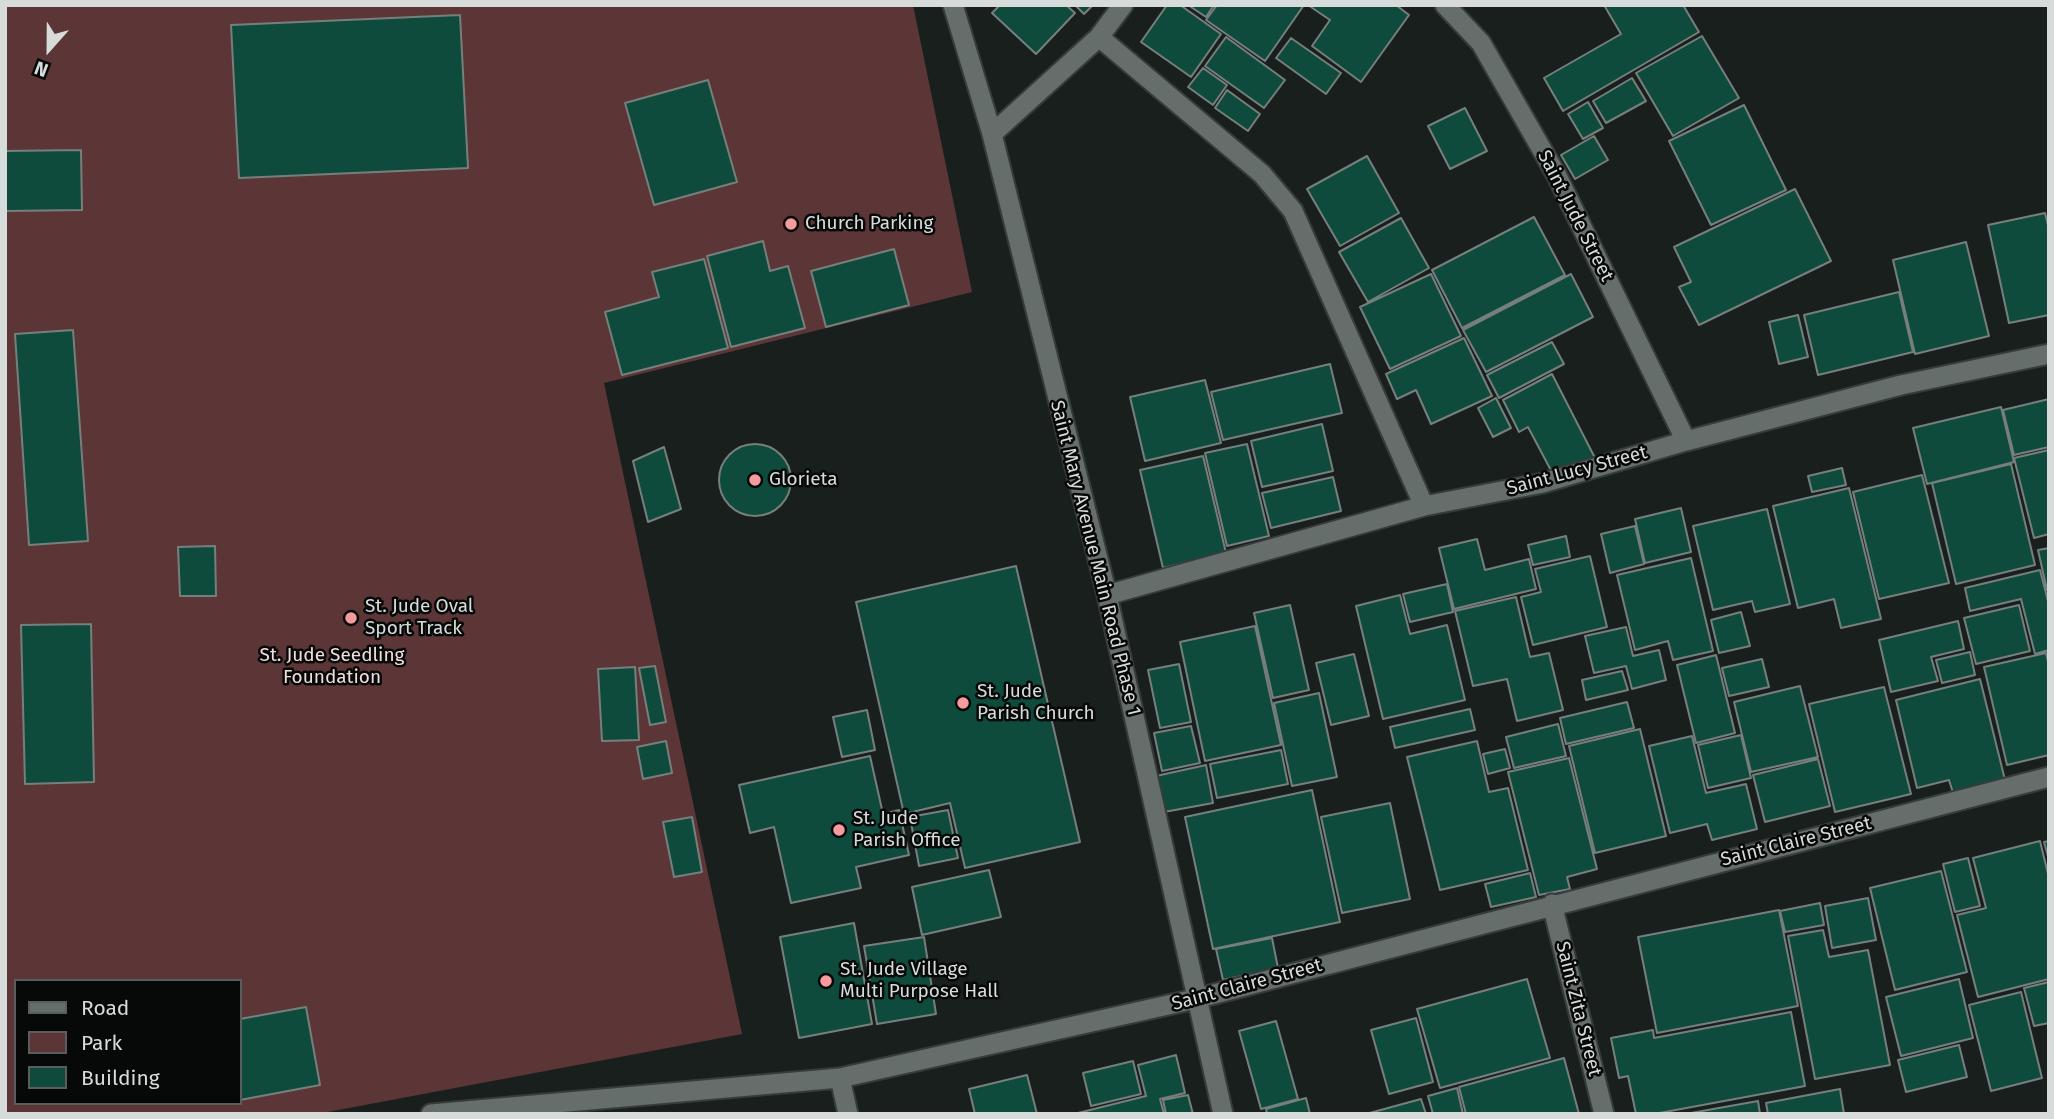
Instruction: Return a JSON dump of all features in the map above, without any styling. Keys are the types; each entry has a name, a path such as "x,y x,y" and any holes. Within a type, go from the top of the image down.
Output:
{"street":[{"name":"Saint Mary Avenue Main Road Phase 1","path":"953,5 992,134 1107,595 1195,999 1223,1114"},
{"path":"992,134 1099,37 1123,5"},
{"name":"Saint Jude Street","path":"1445,5 1482,43 1557,176 1686,441"},
{"path":"1099,37 1262,174 1293,211 1424,506"},
{"name":"Saint Lucy Street","path":"1107,595 1424,506 1543,484 1686,441 1901,385 2049,354"},
{"name":"Saint Claire Street","path":"431,1114 840,1078 1195,999 1552,904 2049,777"},
{"name":"Saint Zita Street","path":"1552,904 1604,1114"},
{"path":"840,1078 848,1114"}],"green space":[{"name":"St. Jude Seedling Foundation","path":"5,5 913,5 972,292 604,383 742,1034 317,1114 5,1114"}],"building":[{"path":"1000,5 1066,5 1075,13 1036,54 992,13"},
{"path":"1075,5 1093,5 1084,14"},
{"path":"1167,5 1180,5 1221,34 1191,77 1141,42"},
{"path":"1188,5 1214,5 1206,17"},
{"path":"1217,5 1304,5 1265,61 1206,20"},
{"path":"1308,5 1396,5 1409,15 1361,82 1312,46 1330,20"},
{"path":"1604,5 1683,5 1699,32 1563,111 1544,78 1621,34"},
{"path":"460,15 468,168 239,178 231,25"},
{"path":"1702,36 1739,98 1673,136 1636,73"},
{"path":"1226,37 1285,80 1264,108 1205,66"},
{"path":"1291,38 1341,73 1326,94 1276,58"},
{"path":"1203,68 1227,85 1213,105 1188,87"},
{"path":"1632,78 1646,101 1606,123 1593,101"},
{"path":"708,80 737,182 654,205 625,103"},
{"path":"1227,90 1260,114 1248,131 1215,108"},
{"path":"1588,102 1603,128 1583,139 1568,114"},
{"path":"1744,105 1786,190 1711,225 1669,141"},
{"path":"1465,108 1487,151 1450,169 1428,126"},
{"path":"1594,136 1608,160 1575,179 1561,155"},
{"path":"81,150 82,210 5,211 5,151"},
{"path":"1367,156 1399,213 1340,246 1307,189"},
{"path":"1795,189 1831,261 1699,325 1679,287 1691,282 1674,247"},
{"path":"2045,213 2049,229 2049,315 2009,323 1988,225"},
{"path":"1534,217 1565,275 1462,328 1432,270"},
{"path":"1401,218 1429,268 1368,302 1339,252"},
{"path":"763,241 770,271 788,266 805,328 731,347 707,256"},
{"path":"1966,242 1989,336 1915,354 1893,260"},
{"path":"894,249 909,305 826,327 811,271"},
{"path":"704,259 728,348 622,375 605,312 659,297 652,272"},
{"path":"1431,274 1461,336 1390,369 1360,307"},
{"path":"1571,274 1593,317 1486,372 1463,330"},
{"path":"1899,292 1913,352 1818,375 1804,315"},
{"path":"1798,315 1808,357 1779,364 1769,322"},
{"path":"73,330 88,541 29,545 15,334"},
{"path":"1464,338 1492,396 1431,424 1416,390 1397,399 1386,374"},
{"path":"1552,342 1564,364 1499,398 1487,375"},
{"path":"1330,364 1342,413 1223,440 1211,392"},
{"path":"1552,374 1595,458 1555,478 1528,427 1519,432 1503,400"},
{"path":"1205,380 1221,443 1145,461 1130,397"},
{"path":"1496,398 1511,428 1493,437 1478,408"},
{"path":"2049,399 2049,447 2014,455 2003,410"},
{"path":"2001,407 2014,462 1927,484 1913,428"},
{"path":"1322,424 1333,471 1262,487 1251,441"},
{"name":"Glorieta","path":"755,444 775,450 785,460 791,480 785,500 775,510 755,516 735,510 725,500 719,480 725,460 735,450"},
{"path":"1247,444 1269,536 1227,546 1205,453"},
{"path":"664,447 681,509 648,522 633,461"},
{"path":"2049,450 2049,534 2034,538 2014,458"},
{"path":"1203,456 1226,553 1163,568 1140,470"},
{"path":"2011,464 2035,565 1956,584 1932,483"},
{"path":"1842,468 1846,485 1812,492 1808,476"},
{"path":"1922,475 1949,583 1879,599 1853,492"},
{"path":"1333,477 1341,511 1271,528 1262,493"},
{"path":"1849,488 1881,619 1841,628 1834,599 1798,608 1773,506"},
{"path":"1681,508 1691,552 1645,563 1635,519"},
{"path":"1767,509 1790,604 1755,612 1752,601 1713,610 1693,526"},
{"path":"1635,526 1644,564 1610,573 1601,534"},
{"path":"1566,536 1570,557 1533,565 1528,545"},
{"path":"1477,539 1485,570 1529,559 1536,589 1454,609 1439,548"},
{"path":"215,546 216,596 180,596 178,547"},
{"path":"2049,548 2049,590 2047,590 2038,550"},
{"path":"1590,556 1607,627 1533,645 1521,597 1541,592 1535,569"},
{"path":"1691,558 1713,651 1673,660 1668,641 1635,650 1617,575"},
{"name":"St. Jude Parish Church","path":"1016,566 1080,842 965,868 950,803 904,814 856,602"},
{"path":"2040,570 2049,605 2049,650 2035,654 2021,599 1970,611 1965,588"},
{"path":"1447,584 1453,612 1410,622 1403,594"},
{"path":"1400,595 1410,634 1447,625 1465,700 1383,719 1356,606"},
{"path":"1516,597 1530,657 1549,653 1563,710 1517,721 1507,679 1473,686 1455,611"},
{"path":"1290,605 1309,690 1273,698 1254,613"},
{"path":"2019,605 2030,651 1976,664 1964,618"},
{"path":"1741,612 1750,646 1719,653 1711,620"},
{"path":"1958,621 1964,649 1931,657 1938,681 1891,692 1879,640"},
{"path":"91,624 94,782 25,784 21,625"},
{"path":"1255,626 1281,745 1205,761 1180,642"},
{"path":"1626,627 1633,656 1659,650 1666,680 1632,689 1626,666 1594,673 1585,636"},
{"path":"1970,652 1975,675 1942,683 1936,660"},
{"path":"2046,653 2049,666 2049,755 2007,765 1984,667"},
{"path":"1354,654 1369,716 1331,725 1316,663"},
{"path":"1716,655 1735,733 1696,743 1677,665"},
{"path":"1762,659 1769,687 1729,696 1722,668"},
{"path":"1179,664 1191,722 1160,728 1148,670"},
{"path":"655,666 666,722 650,725 639,668"},
{"path":"635,667 639,740 602,741 598,669"},
{"path":"1622,671 1628,690 1586,700 1582,680"},
{"path":"1980,679 2006,784 1954,796 1949,780 1917,788 1896,700"},
{"path":"1800,686 1818,757 1751,772 1734,702"},
{"path":"1884,687 1911,794 1835,812 1809,704"},
{"path":"1319,693 1337,777 1292,786 1274,703"},
{"path":"1627,702 1634,728 1566,744 1560,718"},
{"path":"1470,709 1475,730 1395,748 1390,727"},
{"path":"867,710 875,750 842,757 833,717"},
{"path":"1558,724 1566,756 1514,768 1506,737"},
{"path":"1191,726 1200,763 1162,771 1154,733"},
{"path":"1640,729 1666,836 1595,853 1569,746"},
{"path":"1741,735 1751,778 1708,788 1698,745"},
{"path":"1692,736 1706,793 1746,784 1757,829 1712,840 1707,824 1670,833 1649,746"},
{"path":"666,741 672,773 643,779 637,747"},
{"path":"1477,741 1489,792 1508,788 1528,870 1440,890 1407,757"},
{"path":"1505,749 1510,768 1488,774 1483,754"},
{"path":"1281,750 1288,784 1217,798 1210,764"},
{"name":"St. Jude Parish Office","path":"870,756 883,814 899,810 909,855 856,867 861,888 791,903 774,827 750,833 739,785"},
{"path":"1569,758 1597,869 1567,877 1570,889 1539,895 1508,772"},
{"path":"1818,759 1830,806 1765,822 1753,775"},
{"path":"1206,765 1213,803 1164,812 1156,776"},
{"path":"1312,790 1340,922 1213,949 1185,817"},
{"path":"1390,803 1410,899 1342,913 1321,817"},
{"path":"948,810 958,858 919,866 910,817"},
{"path":"692,817 702,872 674,877 663,822"},
{"path":"2040,841 2049,878 2049,979 1978,997 1957,915 1986,908 1973,858"},
{"path":"2049,841 2049,860 2044,842"},
{"path":"1968,858 1980,906 1955,912 1943,864"},
{"path":"989,870 1001,917 922,935 912,887"},
{"path":"1941,871 1967,972 1895,990 1870,888"},
{"path":"1530,873 1536,897 1491,907 1485,884"},
{"path":"1868,898 1876,940 1832,948 1825,906"},
{"path":"1820,903 1824,925 1785,932 1780,911"},
{"path":"1779,910 1798,1006 1657,1033 1638,937"},
{"name":"St. Jude Village Multi Purpose Hall","path":"854,923 872,1024 799,1038 780,937"},
{"path":"1823,930 1829,957 1868,950 1890,1065 1815,1079 1788,936"},
{"path":"924,937 936,1014 877,1024 864,946"},
{"path":"1272,938 1278,968 1223,980 1216,949"},
{"path":"1527,979 1550,1058 1440,1088 1417,1009"},
{"path":"1959,979 1973,1038 1901,1056 1886,997"},
{"path":"2049,982 2049,1023 2034,1026 2024,988"},
{"path":"2021,992 2042,1078 1991,1091 1969,1005"},
{"path":"306,1007 320,1085 242,1100 242,1019"},
{"path":"1791,1012 1805,1086 1654,1114 1636,1114 1628,1076 1619,1078 1611,1038 1653,1030 1654,1038"},
{"path":"1416,1018 1433,1082 1389,1094 1371,1030"},
{"path":"1276,1021 1298,1099 1261,1109 1239,1031"},
{"path":"1959,1045 1967,1077 1906,1092 1898,1060"},
{"path":"1176,1055 1185,1093 1160,1099 1164,1114 1074,1114 1146,1096 1138,1065"},
{"path":"1564,1058 1579,1114 1466,1114 1459,1087"},
{"path":"1133,1061 1141,1094 1091,1106 1083,1073"},
{"path":"1027,1075 1037,1114 975,1114 969,1089"},
{"path":"1457,1088 1463,1114 1433,1114 1428,1096"},
{"path":"1840,1089 1844,1114 1768,1114 1766,1103"},
{"path":"1188,1095 1193,1114 1166,1114 1163,1100"},
{"path":"1306,1098 1310,1114 1267,1114 1266,1109"},
{"path":"1421,1099 1426,1114 1366,1114"},
{"path":"1758,1101 1760,1114 1691,1114 1691,1113"}],"place":[{"name":"Church Parking","path":"791,224"},
{"name":"Glorieta","path":"755,480"},
{"name":"St. Jude Oval Sport Track","path":"351,618"},
{"name":"St. Jude Parish Church","path":"963,703"},
{"name":"St. Jude Parish Office","path":"839,830"},
{"name":"St. Jude Village Multi Purpose Hall","path":"826,981"}]}
